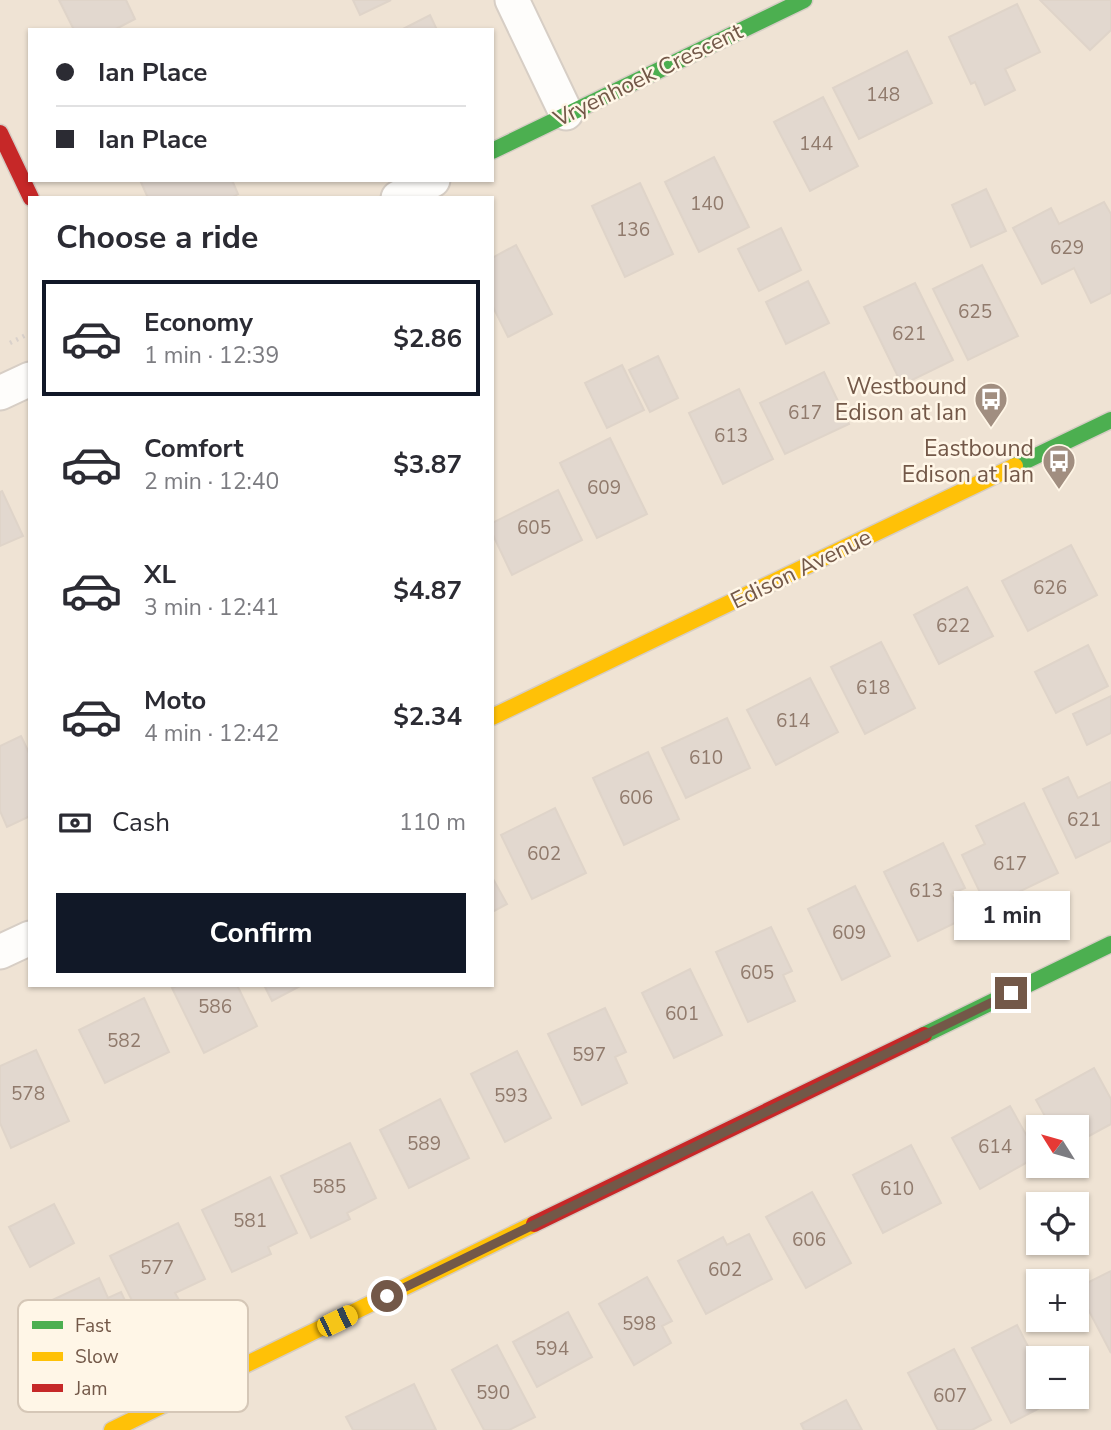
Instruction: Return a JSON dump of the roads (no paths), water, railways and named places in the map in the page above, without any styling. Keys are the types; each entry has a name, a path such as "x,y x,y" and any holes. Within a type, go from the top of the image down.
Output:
{"street":[{"path":"512,0 566,113"},
{"name":"Vryenhoek Crescent","path":"494,149 804,0"},
{"path":"0,133 30,196"},
{"path":"402,196 429,182"},
{"path":"0,393 28,380"},
{"name":"Edison Avenue","path":"494,716 1111,422"},
{"path":"0,953 28,939"},
{"path":"248,1364 1111,944"},
{"path":"112,1430 149,1412"}],"place":[{"name":"Westbound Edison at Ian","path":"991,429"},
{"name":"Eastbound Edison at Ian","path":"1059,491"}]}
